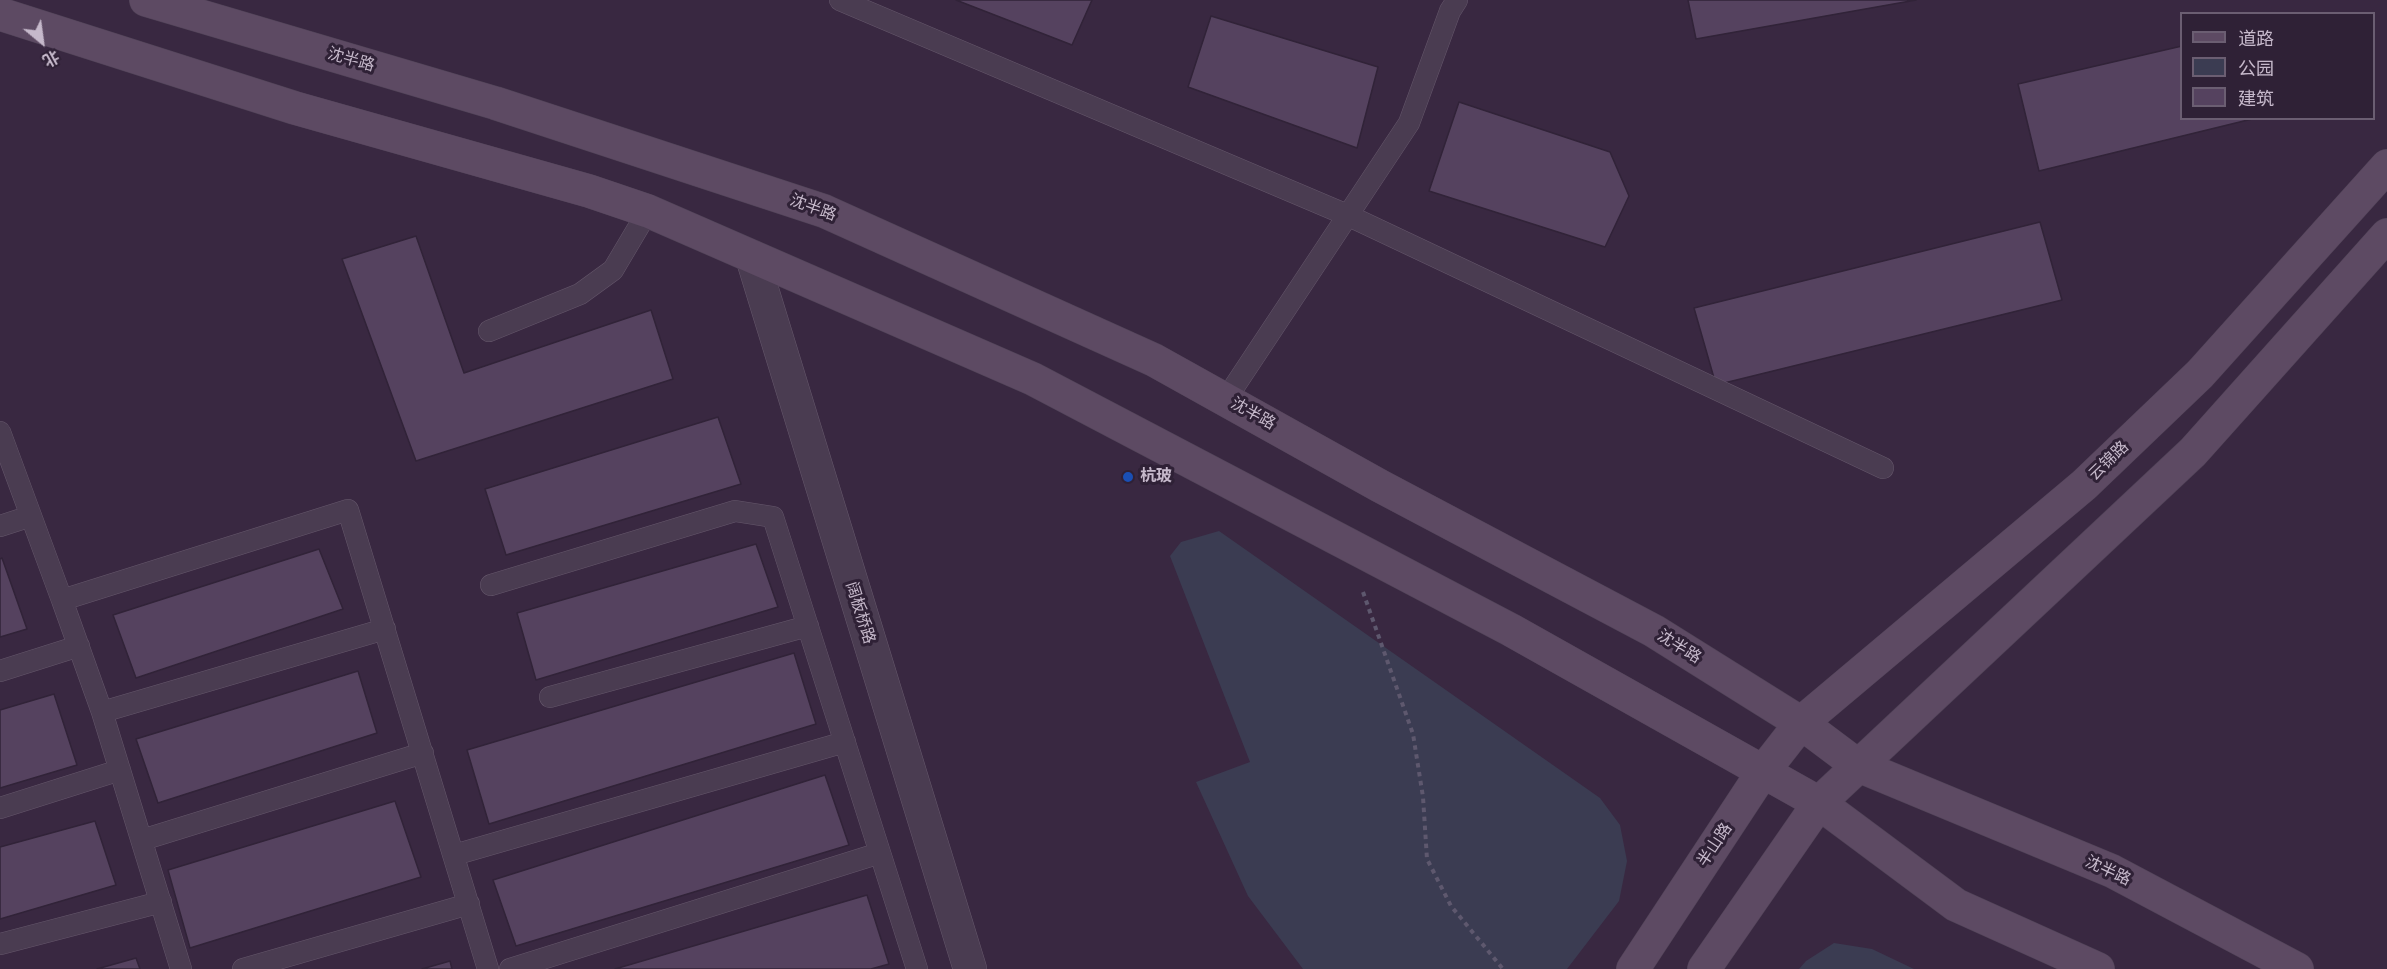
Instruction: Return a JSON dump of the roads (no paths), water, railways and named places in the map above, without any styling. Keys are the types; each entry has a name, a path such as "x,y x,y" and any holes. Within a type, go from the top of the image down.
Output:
{"main road":[{"name":"沈半路","path":"146,0 495,103 824,211 1154,360 1380,486 1654,631 1801,723 1857,765 2112,871 2297,969"},
{"path":"0,14 295,108 589,191 648,211 1033,379 1511,630 1819,803 1956,905 2098,969"},
{"name":"云锦路","path":"1801,723 2092,477 2200,374 2387,166"},
{"path":"1704,969 1819,803 2193,452 2387,235"},
{"name":"半山路","path":"1632,969 1762,773 1801,723"}],"street":[{"name":"阔板桥路","path":"752,257 970,969"}],"lane":[{"path":"840,0 1347,215 1883,468"},
{"path":"1226,399 1409,123 1450,10 1457,0"},
{"path":"489,331 580,294 613,270 648,211"},
{"path":"0,432 102,712 181,969"},
{"path":"62,600 348,510 488,969"},
{"path":"491,585 735,511 773,517 917,969"},
{"path":"0,526 31,516"},
{"path":"550,697 808,626"},
{"path":"102,712 385,629"},
{"path":"0,671 79,646"},
{"path":"454,855 845,742"},
{"path":"142,840 423,753"},
{"path":"0,808 120,770"},
{"path":"510,969 880,853"},
{"path":"0,944 161,902"},
{"path":"243,969 469,904"}],"place":[{"name":"杭玻","path":"1128,477"}]}
